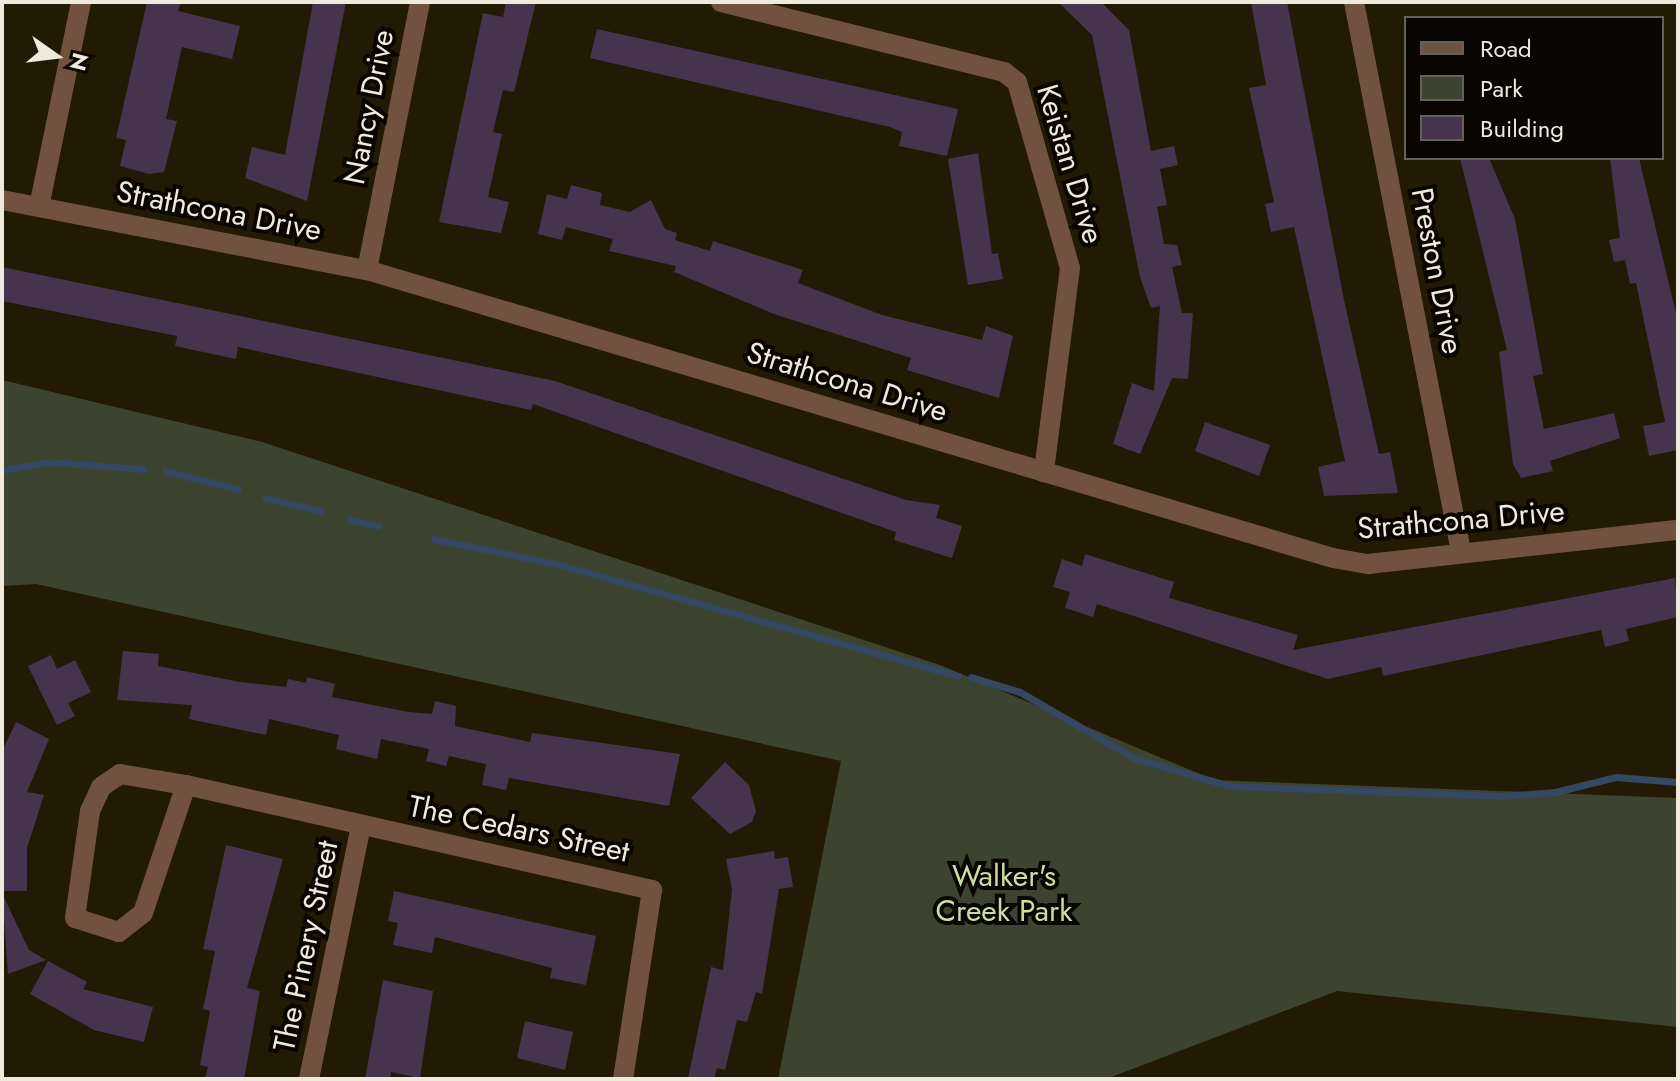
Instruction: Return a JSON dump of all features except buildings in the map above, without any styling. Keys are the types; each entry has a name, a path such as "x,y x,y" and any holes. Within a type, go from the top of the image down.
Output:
{"street":[{"path":"39,207 81,2"},
{"name":"Nancy Drive","path":"367,270 420,2"},
{"name":"Keistan Drive","path":"721,2 1004,72 1017,82 1070,268 1044,472"},
{"name":"Preston Drive","path":"1354,2 1461,552"},
{"name":"Strathcona Drive","path":"2,200 367,270 1333,558 1368,564 1678,530"},
{"name":"The Cedars Street","path":"186,785 143,913 119,932 75,918 101,787 120,774 186,785 652,890 623,1079"},
{"name":"The Pinery Street","path":"309,1079 361,825"}],"green space":[{"name":"Walker's Creek Park","path":"2,380 262,442 940,665 1214,780 1678,798 1678,1027 1337,991 1106,1079 778,1079 841,761 36,584 2,586"}],"waterway":[{"path":"2,470 50,462 143,469"},
{"path":"165,471 238,489"},
{"path":"265,498 321,511"},
{"path":"350,520 378,526"},
{"path":"434,539 557,564 958,676"},
{"path":"971,677 1020,692 1134,758 1230,786 1503,796 1555,792 1616,777 1678,782"}]}
